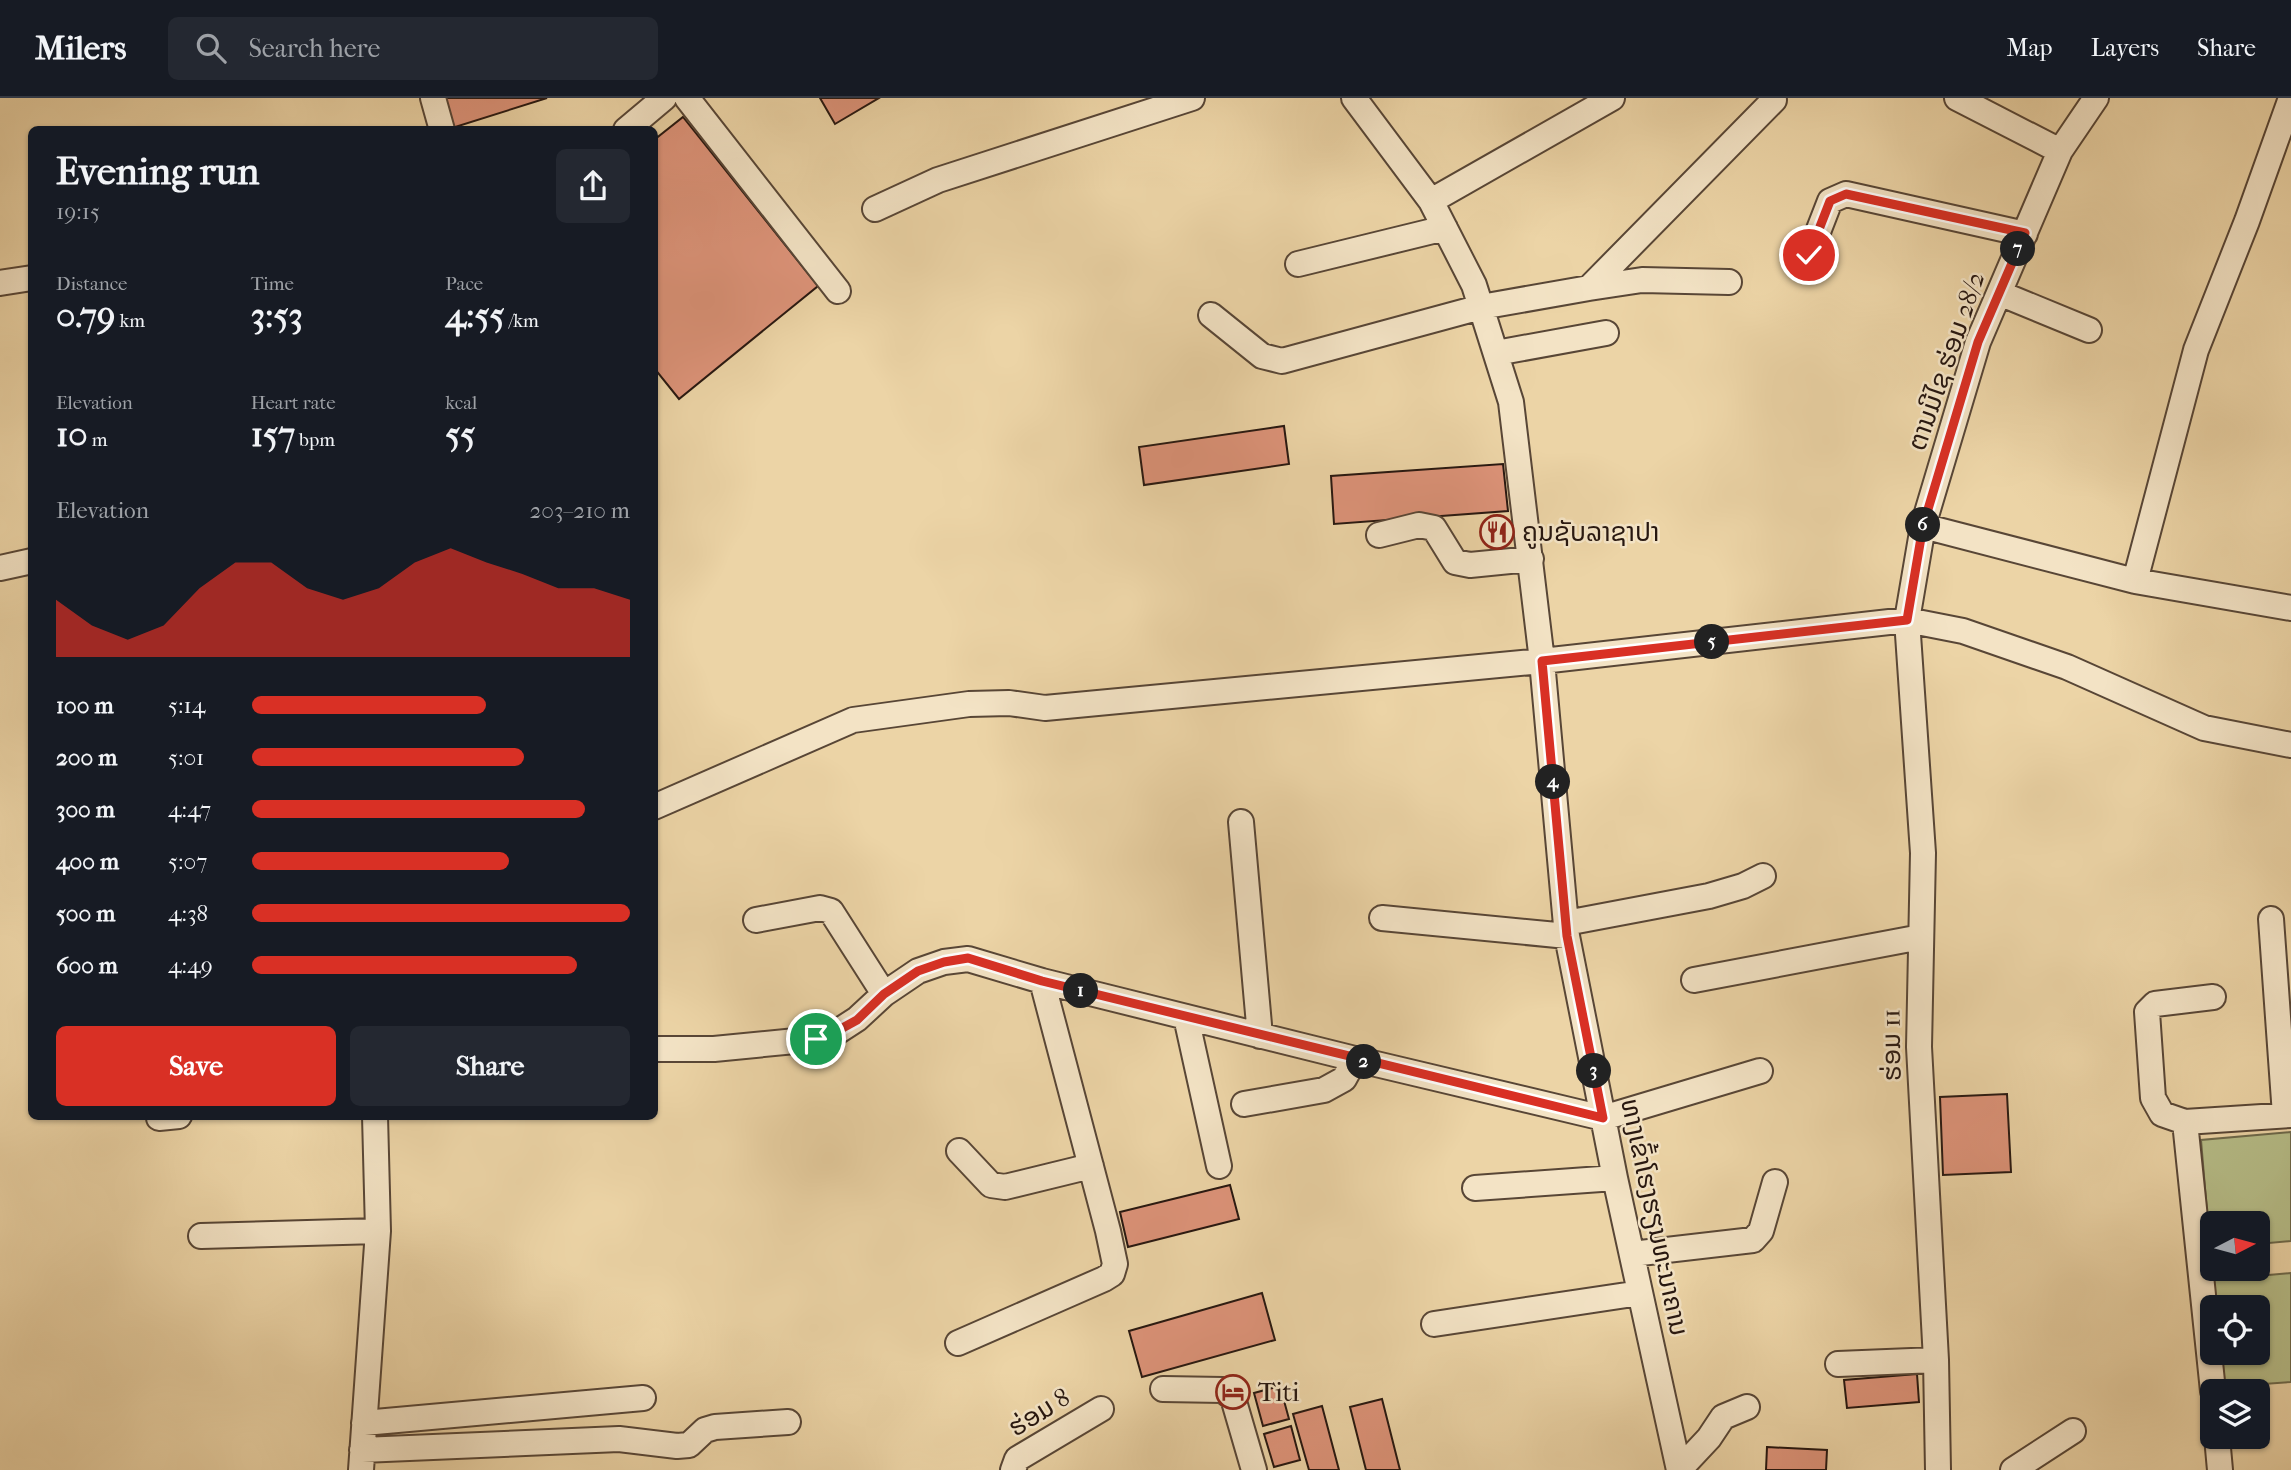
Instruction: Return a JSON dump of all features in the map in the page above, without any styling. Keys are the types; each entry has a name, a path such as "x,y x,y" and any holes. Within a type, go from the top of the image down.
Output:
{"street":[{"path":"433,98 441,126"},
{"path":"631,126 664,98"},
{"path":"687,98 838,291"},
{"path":"875,209 938,180 1192,98"},
{"name":"ທາງເຂົ້າໂຮງຮຽນທະນາຄານ","path":"1354,98 1431,201 1445,228 1474,285 1511,402 1542,661 1566,929 1615,1178 1679,1470"},
{"path":"1431,201 1612,98"},
{"path":"1957,98 2060,151"},
{"name":"ຕານມີໄຊ ຮ່ອມ 28/2","path":"1907,620 1923,526 1978,342 2060,151 2095,98"},
{"path":"2135,581 2196,350 2247,221 2291,98"},
{"path":"1589,288 1774,100"},
{"path":"1809,255 1830,201 1846,194 2025,233"},
{"path":"1298,264 1445,228"},
{"path":"0,283 28,279"},
{"path":"1211,315 1262,356 1282,361 1481,307 1642,280 1729,282"},
{"path":"1999,293 2089,330"},
{"path":"1496,353 1606,333"},
{"path":"1380,535 1419,524 1434,528 1455,562 1470,565 1531,559"},
{"path":"1923,526 2135,581 2291,608"},
{"path":"0,568 28,562"},
{"path":"658,805 853,720 969,704 1009,703 1045,708 1542,661 1907,620 1963,631 2067,667 2204,728 2291,745"},
{"name":"ຮ່ອມ 11","path":"1907,620 1923,853 1919,1047 1936,1360 1938,1470"},
{"path":"1241,822 1260,1036"},
{"path":"1382,918 1566,929 1709,896 1743,886 1763,876"},
{"path":"756,920 820,908 831,911 884,994"},
{"path":"2213,997 2155,1004 2147,1012 2153,1098 2162,1114 2185,1122 2288,1115 2271,919"},
{"path":"1694,980 1922,937"},
{"path":"658,1049 714,1049 816,1039 857,1020 884,994 918,971 944,962 968,958 1042,981 1260,1036 1603,1118 1760,1071"},
{"path":"958,1343 1112,1274 1115,1264 1042,981"},
{"path":"1186,1017 1219,1166"},
{"path":"1244,1104 1324,1090 1344,1079 1354,1059"},
{"path":"361,1463 378,1231 375,1120"},
{"path":"2185,1122 2212,1379"},
{"path":"959,1151 991,1185 1005,1187 1091,1166"},
{"path":"1475,1188 1615,1178"},
{"path":"1632,1255 1752,1240 1761,1231 1775,1182"},
{"path":"201,1236 378,1231"},
{"path":"1434,1324 1640,1293"},
{"path":"1838,1364 1936,1360"},
{"path":"1163,1390 1223,1390 1233,1398 1254,1470"},
{"path":"364,1423 643,1398"},
{"path":"1679,1470 1709,1438 1723,1416 1747,1407"},
{"name":"ຮ່ອມ 8","path":"1013,1470 1017,1459 1101,1409"},
{"path":"347,1470 361,1463 619,1439 689,1445 705,1430 715,1427 788,1422"},
{"path":"2013,1470 2073,1430"},
{"path":"2218,1449 2220,1470"}],"green space":[{"path":"2291,1132 2291,1241 2270,1243 2270,1211 2207,1211 2201,1140"},
{"path":"2291,1273 2291,1382 2270,1384 2270,1379 2221,1379 2220,1365 2270,1365 2270,1295 2214,1295 2213,1281 2270,1281 2270,1275"}],"building":[{"path":"443,98 547,98 458,126 451,126"},
{"path":"820,98 879,98 835,124"},
{"path":"683,117 818,286 679,399 658,373 658,137"},
{"path":"1284,426 1289,464 1144,485 1139,447"},
{"path":"1503,464 1508,511 1334,524 1331,476"},
{"path":"2007,1094 2011,1172 1943,1175 1940,1097"},
{"path":"1230,1185 1239,1219 1128,1247 1120,1212"},
{"path":"1262,1293 1275,1340 1142,1377 1129,1331"},
{"path":"1917,1374 1919,1402 1847,1408 1844,1380"},
{"path":"1280,1386 1289,1419 1263,1426 1254,1393"},
{"path":"1382,1399 1400,1470 1366,1470 1350,1407"},
{"path":"1322,1406 1339,1470 1309,1470 1293,1414"},
{"path":"1291,1426 1300,1460 1274,1467 1264,1434"},
{"path":"1767,1447 1827,1450 1826,1470 1766,1470"}],"place":[{"name":"ຄູນຊັບລາຊາປາ","path":"1497,532"},
{"name":"Titi","path":"1233,1392"}],"route":[{"path":"816,1039 857,1020 884,994 918,971 944,962 968,958 1042,981 1603,1118 1567,936 1542,661 1907,620 1923,526 1978,342 2025,233 1846,194 1830,201 1809,255"}]}
